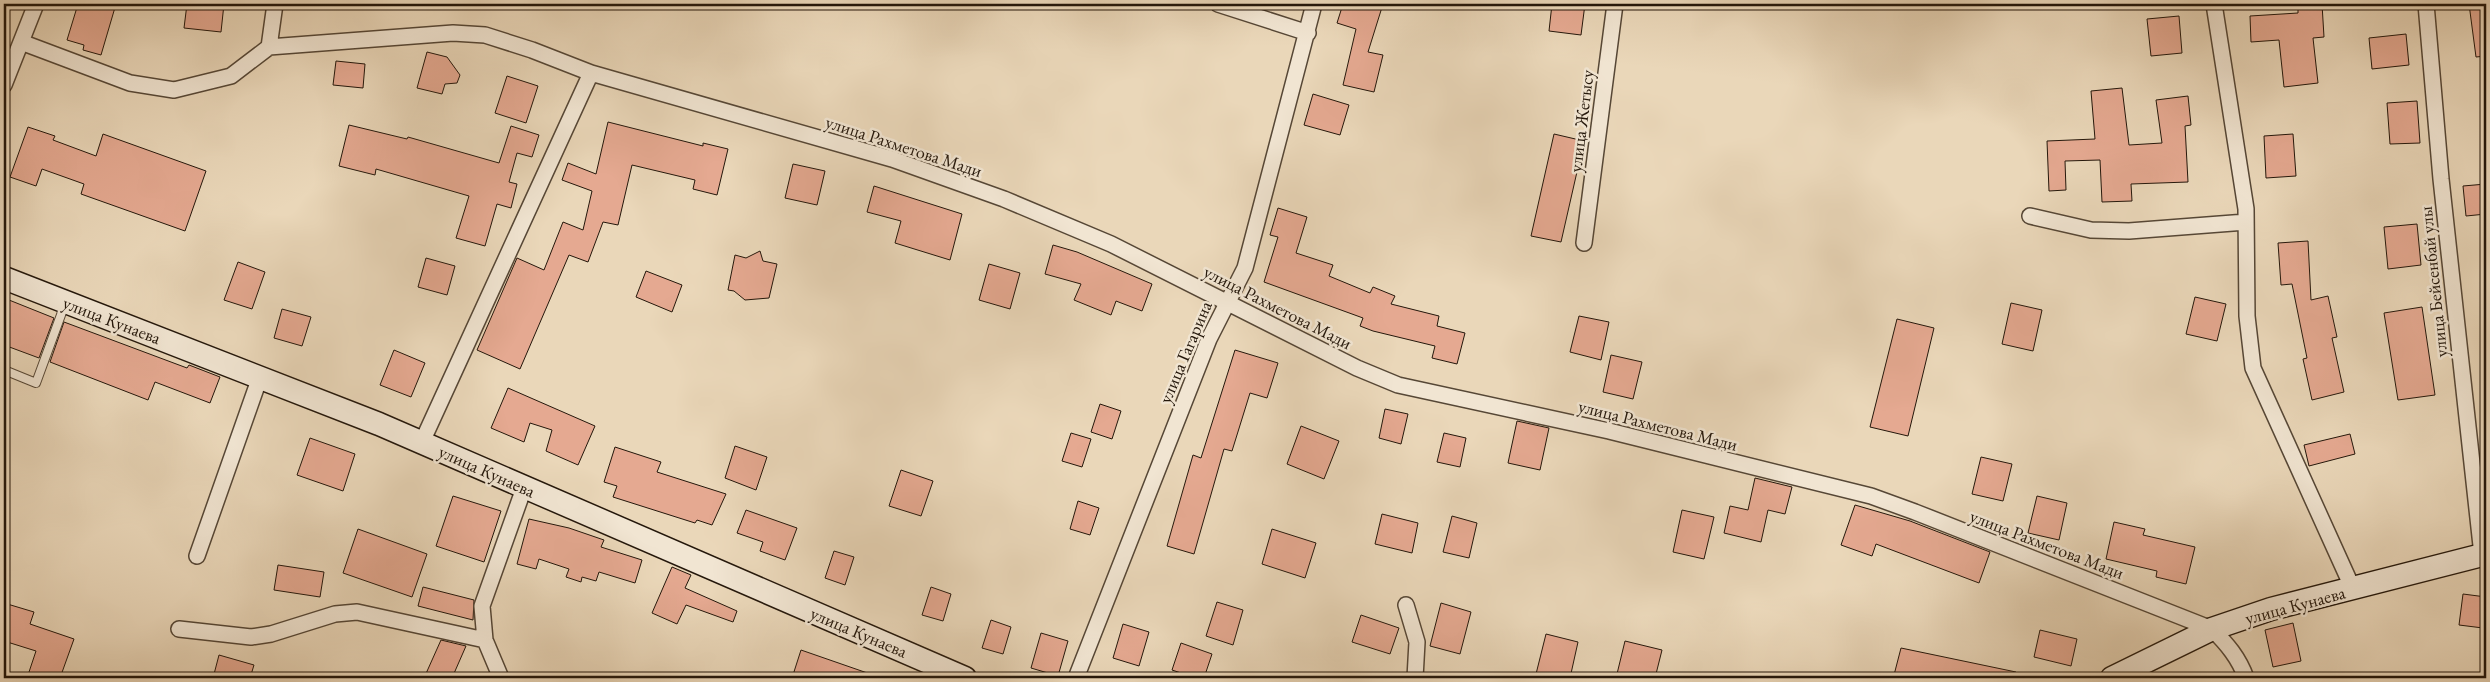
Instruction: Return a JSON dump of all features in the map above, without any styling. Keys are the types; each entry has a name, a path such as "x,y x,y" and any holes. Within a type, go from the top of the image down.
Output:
{"main road":[{"name":"улица Кунаева","path":"4,278 422,442 524,488 965,678"},
{"name":"улица Кунаева","path":"2112,678 2212,629 2271,609 2484,555"}],"street":[{"path":"4,85 36,4"},
{"path":"21,42 130,82 174,90 231,76 269,47 275,4"},
{"path":"1218,4 1308,33"},
{"name":"улица Гагарина","path":"1076,678 1208,339 1245,268 1308,33 1314,4"},
{"name":"улица Жетысу","path":"1584,243 1614,4"},
{"path":"2214,4 2246,209 2247,316 2254,368 2353,589"},
{"name":"улица Бейсенбай улы","path":"2426,4 2442,189 2484,555"},
{"name":"улица Рахметова Мади","path":"269,47 454,32 485,35 532,50 591,73 892,159 995,195 1111,244 1357,368 1398,385 1609,431 1871,496 2212,629 2229,646 2241,665 2246,678"},
{"path":"422,442 591,73"},
{"path":"2030,216 2091,230 2129,230 2246,222"},
{"path":"197,556 260,377"},
{"path":"501,678 485,640 482,606 524,488"},
{"path":"1406,605 1417,642 1415,678"},
{"path":"179,629 252,637 271,634 334,614 357,612 485,640"}],"lane":[{"path":"4,370 36,384 66,302"}],"building":[{"path":"78,4 116,4 101,55 83,50 84,45 67,40"},
{"path":"187,4 224,4 221,32 184,28"},
{"path":"1343,4 1383,4 1368,52 1383,55 1374,92 1343,85 1356,29 1337,23"},
{"path":"1552,4 1585,4 1581,35 1549,31"},
{"path":"2298,4 2322,4 2324,37 2313,38 2318,83 2284,87 2279,40 2251,42 2250,16 2298,13"},
{"path":"2469,4 2486,4 2486,56 2476,57"},
{"path":"2179,16 2182,53 2151,56 2147,19"},
{"path":"2406,34 2409,65 2372,69 2369,38"},
{"path":"427,52 447,57 460,75 457,83 445,84 442,94 417,88"},
{"path":"336,61 365,64 363,88 333,85"},
{"path":"507,76 538,86 526,123 495,113"},
{"path":"2122,88 2129,145 2162,143 2156,100 2188,96 2191,125 2185,126 2188,182 2131,184 2132,201 2102,202 2100,160 2065,161 2066,190 2049,191 2047,141 2095,139 2091,91"},
{"path":"1313,94 1349,105 1340,135 1304,125"},
{"path":"2417,101 2420,143 2390,144 2387,103"},
{"path":"608,122 703,146 703,143 728,149 717,195 693,189 695,180 632,165 618,225 603,222 588,262 569,255 520,369 477,350 517,258 544,270 563,222 583,230 592,191 562,180 568,163 596,174"},
{"path":"349,125 407,139 408,137 499,163 511,126 539,135 532,157 517,153 509,182 517,184 511,208 497,204 485,246 456,238 469,196 376,169 375,175 339,166"},
{"path":"28,127 55,136 53,140 96,156 103,134 206,171 185,231 81,194 84,184 42,169 36,186 10,177"},
{"path":"1554,134 1584,141 1561,242 1531,236"},
{"path":"2293,134 2296,176 2266,178 2264,136"},
{"path":"793,164 825,171 817,205 785,198"},
{"path":"2486,184 2486,214 2466,216 2463,186"},
{"path":"874,186 962,214 950,260 895,243 901,221 867,212"},
{"path":"1278,208 1307,217 1296,253 1333,265 1329,276 1370,293 1373,287 1395,296 1391,304 1439,316 1437,326 1465,333 1457,364 1432,358 1435,346 1373,331 1360,326 1363,318 1264,282 1278,237 1270,235"},
{"path":"2417,224 2421,265 2388,269 2384,227"},
{"path":"2308,241 2311,300 2328,296 2337,337 2332,338 2344,392 2312,400 2303,359 2307,358 2292,284 2281,285 2278,243"},
{"path":"1053,245 1077,252 1152,284 1142,311 1116,301 1111,315 1074,300 1081,284 1045,274"},
{"path":"760,251 763,261 777,264 769,298 745,300 734,291 728,290 735,255 746,258"},
{"path":"426,258 455,266 447,295 418,287"},
{"path":"238,262 265,272 252,309 224,300"},
{"path":"989,264 1020,273 1010,309 979,300"},
{"path":"646,271 682,285 672,312 636,297"},
{"path":"2195,297 2226,304 2217,341 2186,334"},
{"path":"4,298 54,318 39,358 4,345"},
{"path":"2011,303 2042,310 2033,351 2002,344"},
{"path":"2422,307 2435,395 2398,400 2384,313"},
{"path":"282,309 311,317 302,346 274,338"},
{"path":"1579,316 1609,322 1601,360 1570,352"},
{"path":"1897,319 1934,328 1908,436 1870,427"},
{"path":"64,322 187,368 189,365 220,377 210,403 155,382 148,400 50,362"},
{"path":"394,350 425,363 411,397 380,385"},
{"path":"1235,350 1278,363 1267,398 1250,393 1232,451 1224,449 1194,554 1167,546 1193,455 1201,458"},
{"path":"1611,355 1642,362 1633,399 1603,392"},
{"path":"508,388 595,426 578,465 546,451 552,430 530,423 524,442 491,428"},
{"path":"1100,404 1121,411 1112,439 1091,432"},
{"path":"1385,409 1408,414 1401,444 1379,438"},
{"path":"1517,421 1549,428 1540,470 1508,463"},
{"path":"1301,426 1339,441 1324,479 1287,464"},
{"path":"1071,433 1091,439 1082,467 1062,461"},
{"path":"1444,433 1466,438 1460,467 1437,462"},
{"path":"2350,434 2355,454 2309,466 2304,445"},
{"path":"310,438 355,454 343,491 297,475"},
{"path":"735,446 767,457 756,490 725,478"},
{"path":"615,447 661,462 657,472 726,494 712,525 697,520 695,523 613,497 617,486 604,482"},
{"path":"1981,457 2012,464 2003,501 1972,494"},
{"path":"901,470 933,481 921,516 889,506"},
{"path":"1755,478 1792,487 1785,514 1768,510 1761,542 1724,533 1730,506 1748,510"},
{"path":"453,496 501,511 484,562 436,546"},
{"path":"2037,496 2067,503 2059,540 2028,533"},
{"path":"1078,501 1099,508 1090,535 1070,529"},
{"path":"1855,505 1910,521 1990,552 1979,583 1876,544 1872,556 1841,545"},
{"path":"746,510 797,528 785,560 760,551 763,542 737,533"},
{"path":"1682,510 1714,517 1704,559 1673,552"},
{"path":"1382,514 1418,523 1412,553 1375,544"},
{"path":"1452,516 1477,523 1469,558 1443,552"},
{"path":"529,519 569,528 604,540 601,547 642,560 635,583 599,572 596,581 582,577 581,582 566,577 569,569 539,559 536,569 517,564"},
{"path":"2114,522 2145,529 2143,535 2195,547 2186,584 2156,577 2157,571 2106,559"},
{"path":"358,529 427,554 412,597 343,573"},
{"path":"1272,529 1316,543 1305,578 1262,564"},
{"path":"834,551 854,557 845,585 825,578"},
{"path":"278,565 324,572 320,597 274,590"},
{"path":"672,567 691,575 685,588 737,611 733,622 686,605 677,624 652,613"},
{"path":"423,587 474,600 473,620 418,606"},
{"path":"931,587 951,594 943,621 922,615"},
{"path":"2463,594 2486,597 2483,628 2459,625"},
{"path":"1217,602 1243,610 1233,645 1206,636"},
{"path":"4,603 34,612 30,624 74,639 60,678 27,678 36,651 4,641"},
{"path":"1441,603 1471,612 1460,654 1430,646"},
{"path":"1361,615 1399,628 1390,654 1352,642"},
{"path":"991,620 1011,627 1003,654 982,648"},
{"path":"2293,623 2301,661 2273,667 2265,630"},
{"path":"1123,624 1149,632 1139,666 1113,658"},
{"path":"2040,630 2077,639 2071,666 2034,657"},
{"path":"1041,633 1068,641 1058,676 1031,668"},
{"path":"1546,634 1578,642 1570,678 1535,678"},
{"path":"441,640 466,646 452,678 424,678"},
{"path":"1625,641 1662,650 1655,678 1616,678"},
{"path":"1181,643 1212,654 1204,678 1196,678 1172,670"},
{"path":"1901,648 2016,672 2016,678 1908,678 1894,675"},
{"path":"801,650 876,676 875,678 792,678"},
{"path":"219,655 254,665 250,678 213,678"}]}
